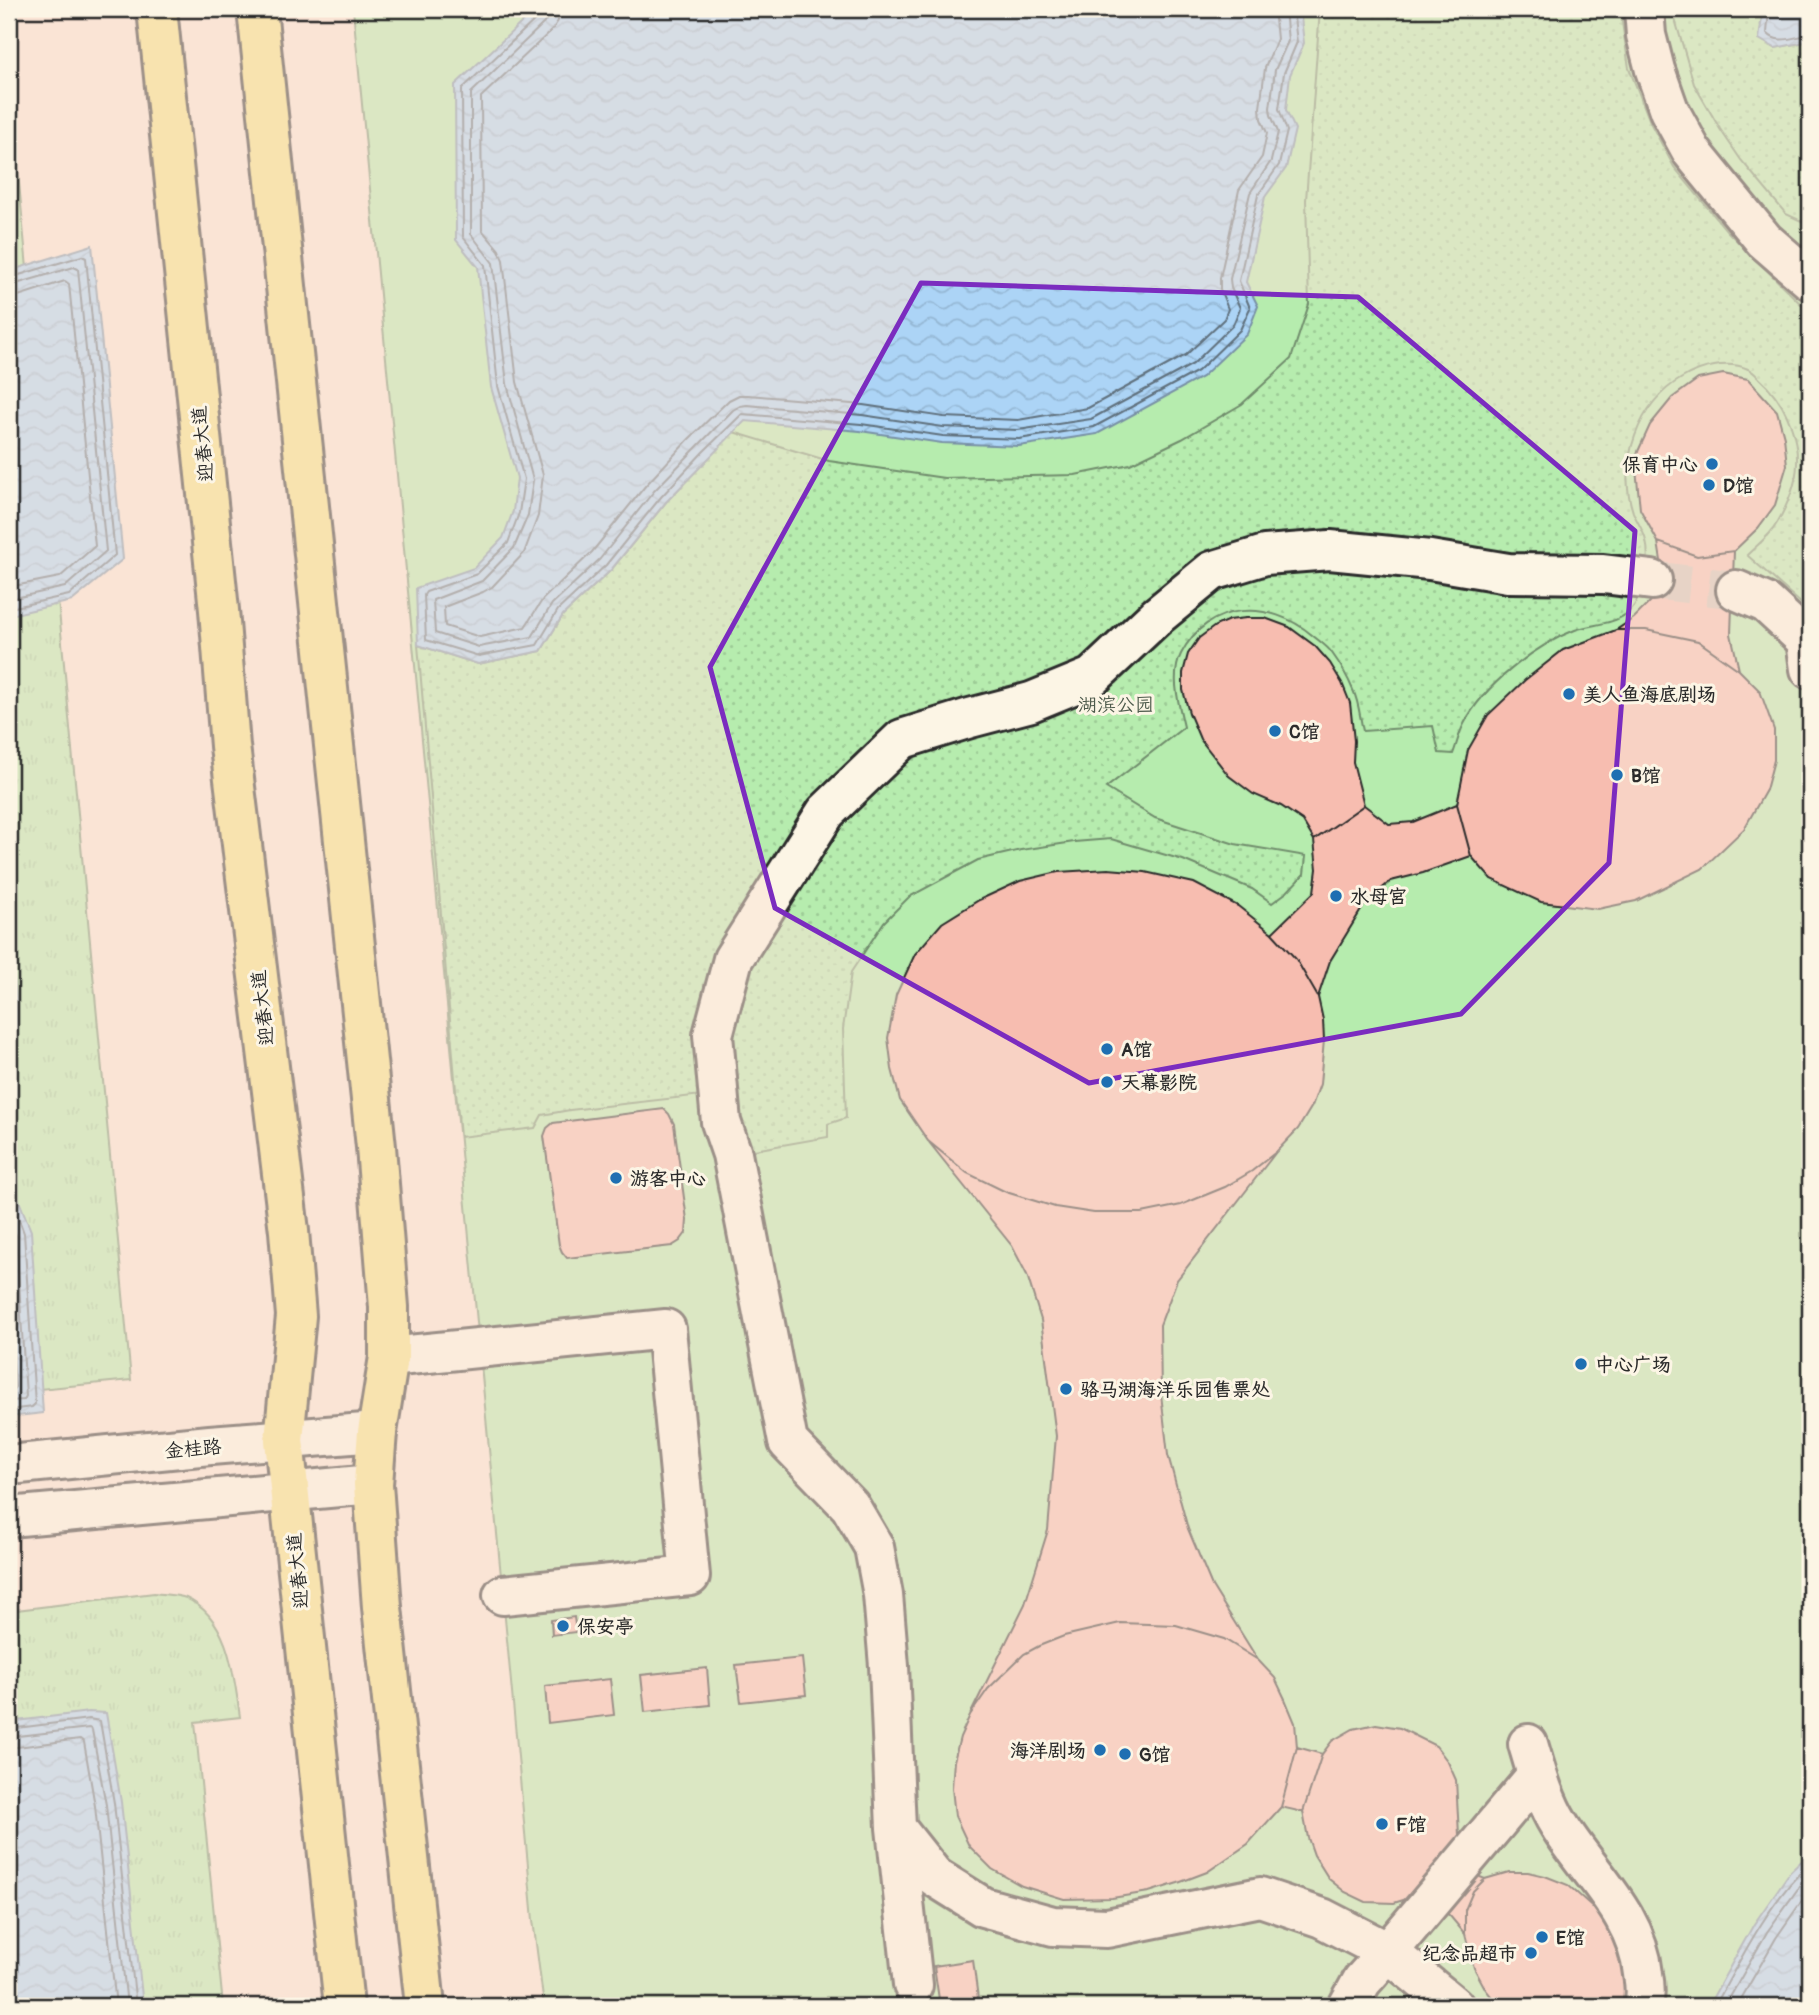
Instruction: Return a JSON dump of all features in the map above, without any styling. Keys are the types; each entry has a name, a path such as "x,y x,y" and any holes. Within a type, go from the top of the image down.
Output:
{"main road":[{"name":"迎春大道","path":"157,9 219,610 230,746 289,1231 296,1316 284,1440 344,2006"},
{"path":"257,9 376,1147 389,1307 389,1357 377,1432 373,1484 382,1608 425,2006"}],"street":[{"path":"1644,9 1646,35 1655,70 1669,110 1692,152 1764,240 1806,272"},
{"path":"913,1984 896,1828 883,1595 874,1547 850,1506 788,1442 732,1154 721,1122 713,1035 733,959 826,812 902,739 1031,702 1092,677 1156,617 1212,571 1265,555 1330,550 1430,560 1508,573 1603,574 1652,580"},
{"path":"1736,590 1766,603 1806,640 1810,669"},
{"path":"389,1357 666,1329 690,1576 503,1595"},
{"name":"金桂路","path":"9,1465 377,1432"},
{"path":"9,1517 373,1484"},
{"path":"1348,2006 1362,1982 1388,1952 1532,1760 1557,1823 1613,1898 1632,1931 1642,1963 1646,1996 1643,2006"},
{"path":"896,1828 936,1877 983,1907 1053,1926 1107,1928 1260,1897 1322,1917 1388,1952 1454,2006"}],"highlighted area":[{"path":"921,283 1358,297 1635,531 1609,863 1461,1014 1089,1083 775,908 710,667"}],"green space":[{"name":"湖滨公园","path":"353,9 1810,9 1810,2006 544,2006 533,1920"},
{"path":"1320,9 1620,9 1629,68 1651,124 1674,167 1727,231 1810,313 1810,621 1803,605 1747,555 1774,528 1793,486 1797,452 1791,425 1770,389 1748,369 1723,365 1697,371 1667,389 1643,418 1635,436 1628,474 1629,493 1633,512 1646,541 1647,559 1641,591 1632,608 1614,620 1581,628 1560,637 1512,668 1484,695 1473,710 1462,727 1453,754 1439,753 1433,726 1363,731 1355,695 1330,650 1295,623 1278,615 1241,611 1223,615 1193,636 1181,654 1176,672 1176,690 1184,727 1106,788 1155,818 1235,844 1306,856 1304,874 1272,903 1252,889 1183,860 1111,839 1021,850 978,860 909,897 884,922 851,972 843,1029 846,1118 828,1124 828,1137 743,1152 728,1092 570,1110 542,1115 535,1128 460,1137 418,645 478,664 541,651 563,615 611,570 666,502 733,432 829,461 944,478 1075,475 1130,464 1182,439 1242,404 1291,359 1309,304 1306,200"},
{"path":"1672,9 1763,9 1760,39 1775,48 1810,41 1810,225 1786,214 1741,160 1720,129 1694,84"},
{"path":"9,76 131,1380 9,1392"},
{"path":"154,1593 186,1598 201,1607 212,1619 227,1650 235,1684 240,1717 195,1722 223,2006 9,2006 9,1611"}],"water":[{"path":"536,9 1300,9 1304,43 1290,75 1286,110 1295,129 1286,168 1265,197 1246,282 1258,306 1247,334 1202,377 1097,434 1019,446 942,443 860,431 745,421 666,502 611,570 563,615 541,651 478,664 418,645 416,588 474,568 503,538 513,511 517,478 491,387 478,267 456,240 455,85"},
{"path":"1763,9 1810,9 1810,41 1775,48 1759,39"},
{"path":"92,245 123,559 72,601 15,614 9,613 9,271"},
{"path":"9,936 17,1005 16,1193 31,1231 43,1413 9,1417"},
{"path":"89,1712 106,1713 121,1802 143,2006 9,2006 9,1722"},
{"path":"1810,1853 1810,2006 1708,2006 1754,1924 1790,1872"}],"building":[{"path":"1723,374 1748,379 1777,411 1784,437 1787,465 1775,505 1758,528 1734,551 1731,634 1739,670 1760,691 1774,730 1774,760 1766,790 1744,829 1702,869 1636,901 1598,909 1541,902 1491,879 1471,856 1391,881 1366,902 1330,961 1318,997 1324,1040 1320,1084 1312,1106 1298,1129 1276,1152 1252,1171 1225,1187 1181,1205 1142,1213 1094,1213 1055,1207 1006,1192 967,1173 928,1141 900,1100 888,1038 896,995 915,954 942,923 979,900 1020,881 1058,872 1108,869 1145,872 1194,883 1238,906 1272,933 1314,892 1317,869 1314,840 1302,820 1281,806 1253,794 1229,776 1200,739 1183,690 1183,673 1188,654 1199,638 1229,620 1265,618 1289,627 1315,646 1342,683 1350,703 1353,762 1364,805 1389,824 1413,822 1457,804 1468,750 1488,715 1525,680 1563,650 1616,630 1634,618 1654,598 1661,561 1658,542 1640,509 1635,458 1650,425 1672,398 1698,379"},
{"name":"D馆","path":"1723,374 1748,379 1777,411 1784,437 1787,465 1775,505 1758,528 1734,551 1697,556 1658,542 1640,509 1635,458 1650,425 1672,398 1698,379"},
{"name":"C馆","path":"1265,618 1289,627 1315,646 1330,663 1350,703 1353,762 1364,805 1314,840 1302,820 1281,806 1253,794 1229,776 1200,739 1189,713 1183,690 1183,673 1188,654 1199,638 1215,626 1229,620"},
{"name":"B馆","path":"1616,630 1646,630 1698,641 1739,670 1760,691 1774,730 1774,760 1766,790 1744,829 1702,869 1636,901 1598,909 1541,902 1491,879 1471,856 1457,804 1468,750 1488,715 1525,680 1563,650"},
{"name":"A馆","path":"1108,869 1145,872 1194,883 1238,906 1272,933 1296,959 1318,997 1323,1020 1320,1084 1312,1106 1298,1129 1276,1152 1225,1187 1181,1205 1142,1213 1094,1213 1055,1207 1006,1192 967,1173 928,1141 900,1100 888,1038 896,995 915,954 942,923 979,900 1020,881 1058,872"},
{"name":"游客中心","path":"664,1109 674,1124 687,1220 686,1233 672,1246 567,1258 559,1245 544,1136 547,1128 553,1123"},
{"path":"928,1141 967,1173 1006,1192 1055,1207 1094,1213 1142,1213 1181,1205 1225,1187 1276,1152 1177,1280 1160,1325 1161,1394 1168,1455 1188,1529 1212,1586 1258,1660 1224,1639 1176,1625 1120,1623 1064,1636 1024,1654 988,1689 970,1715 1025,1604 1048,1530 1056,1436 1041,1320 1027,1275 1012,1246"},
{"name":"保安亭","path":"574,1617 576,1632 552,1635 551,1620"},
{"name":"G馆","path":"1120,1623 1176,1625 1224,1639 1258,1660 1275,1678 1285,1699 1295,1723 1297,1747 1322,1754 1332,1741 1353,1729 1376,1724 1400,1728 1436,1746 1448,1762 1456,1780 1459,1835 1455,1852 1475,1875 1485,1879 1509,1872 1528,1872 1568,1885 1605,1918 1627,1960 1625,2006 1499,2006 1474,1968 1465,1934 1450,1916 1422,1894 1394,1903 1366,1902 1345,1892 1329,1879 1314,1855 1303,1812 1281,1807 1248,1844 1207,1872 1149,1892 1112,1898 1064,1899 1022,1886 992,1869 969,1846 955,1816 952,1788 954,1761 960,1737 970,1715 988,1689 1024,1654 1064,1636"},
{"name":"G馆","path":"1120,1623 1176,1625 1224,1639 1258,1660 1275,1678 1285,1699 1295,1723 1297,1747 1281,1807 1248,1844 1207,1872 1149,1892 1112,1898 1064,1899 1022,1886 992,1869 969,1846 955,1816 952,1788 954,1761 960,1737 970,1715 988,1689 1024,1654 1064,1636"},
{"path":"802,1658 806,1695 741,1702 736,1665"},
{"path":"707,1668 710,1705 645,1712 641,1675"},
{"path":"610,1679 614,1715 548,1723 545,1686"},
{"name":"F馆","path":"1376,1724 1400,1728 1436,1746 1448,1762 1456,1780 1459,1835 1455,1852 1422,1894 1394,1903 1366,1902 1345,1892 1329,1879 1314,1855 1303,1812 1322,1754 1332,1741 1353,1729"},
{"name":"E馆","path":"1509,1872 1528,1872 1568,1885 1605,1918 1627,1960 1625,2006 1499,2006 1474,1968 1465,1934 1465,1910 1473,1891 1485,1879"},
{"path":"973,1960 979,2006 940,2006 934,1966"}],"tunnel":[{"path":"1652,580 1736,590"}],"place":[{"name":"保育中心","path":"1712,464"},
{"name":"D馆","path":"1709,485"},
{"name":"美人鱼海底剧场","path":"1569,694"},
{"name":"C馆","path":"1275,731"},
{"name":"B馆","path":"1617,775"},
{"name":"水母宫","path":"1336,896"},
{"name":"A馆","path":"1107,1049"},
{"name":"天幕影院","path":"1107,1082"},
{"name":"游客中心","path":"616,1178"},
{"name":"中心广场","path":"1581,1364"},
{"name":"骆马湖海洋乐园售票处","path":"1066,1389"},
{"name":"保安亭","path":"563,1626"},
{"name":"海洋剧场","path":"1100,1750"},
{"name":"G馆","path":"1125,1754"},
{"name":"F馆","path":"1382,1824"},
{"name":"E馆","path":"1542,1937"},
{"name":"纪念品超市","path":"1531,1953"}]}
